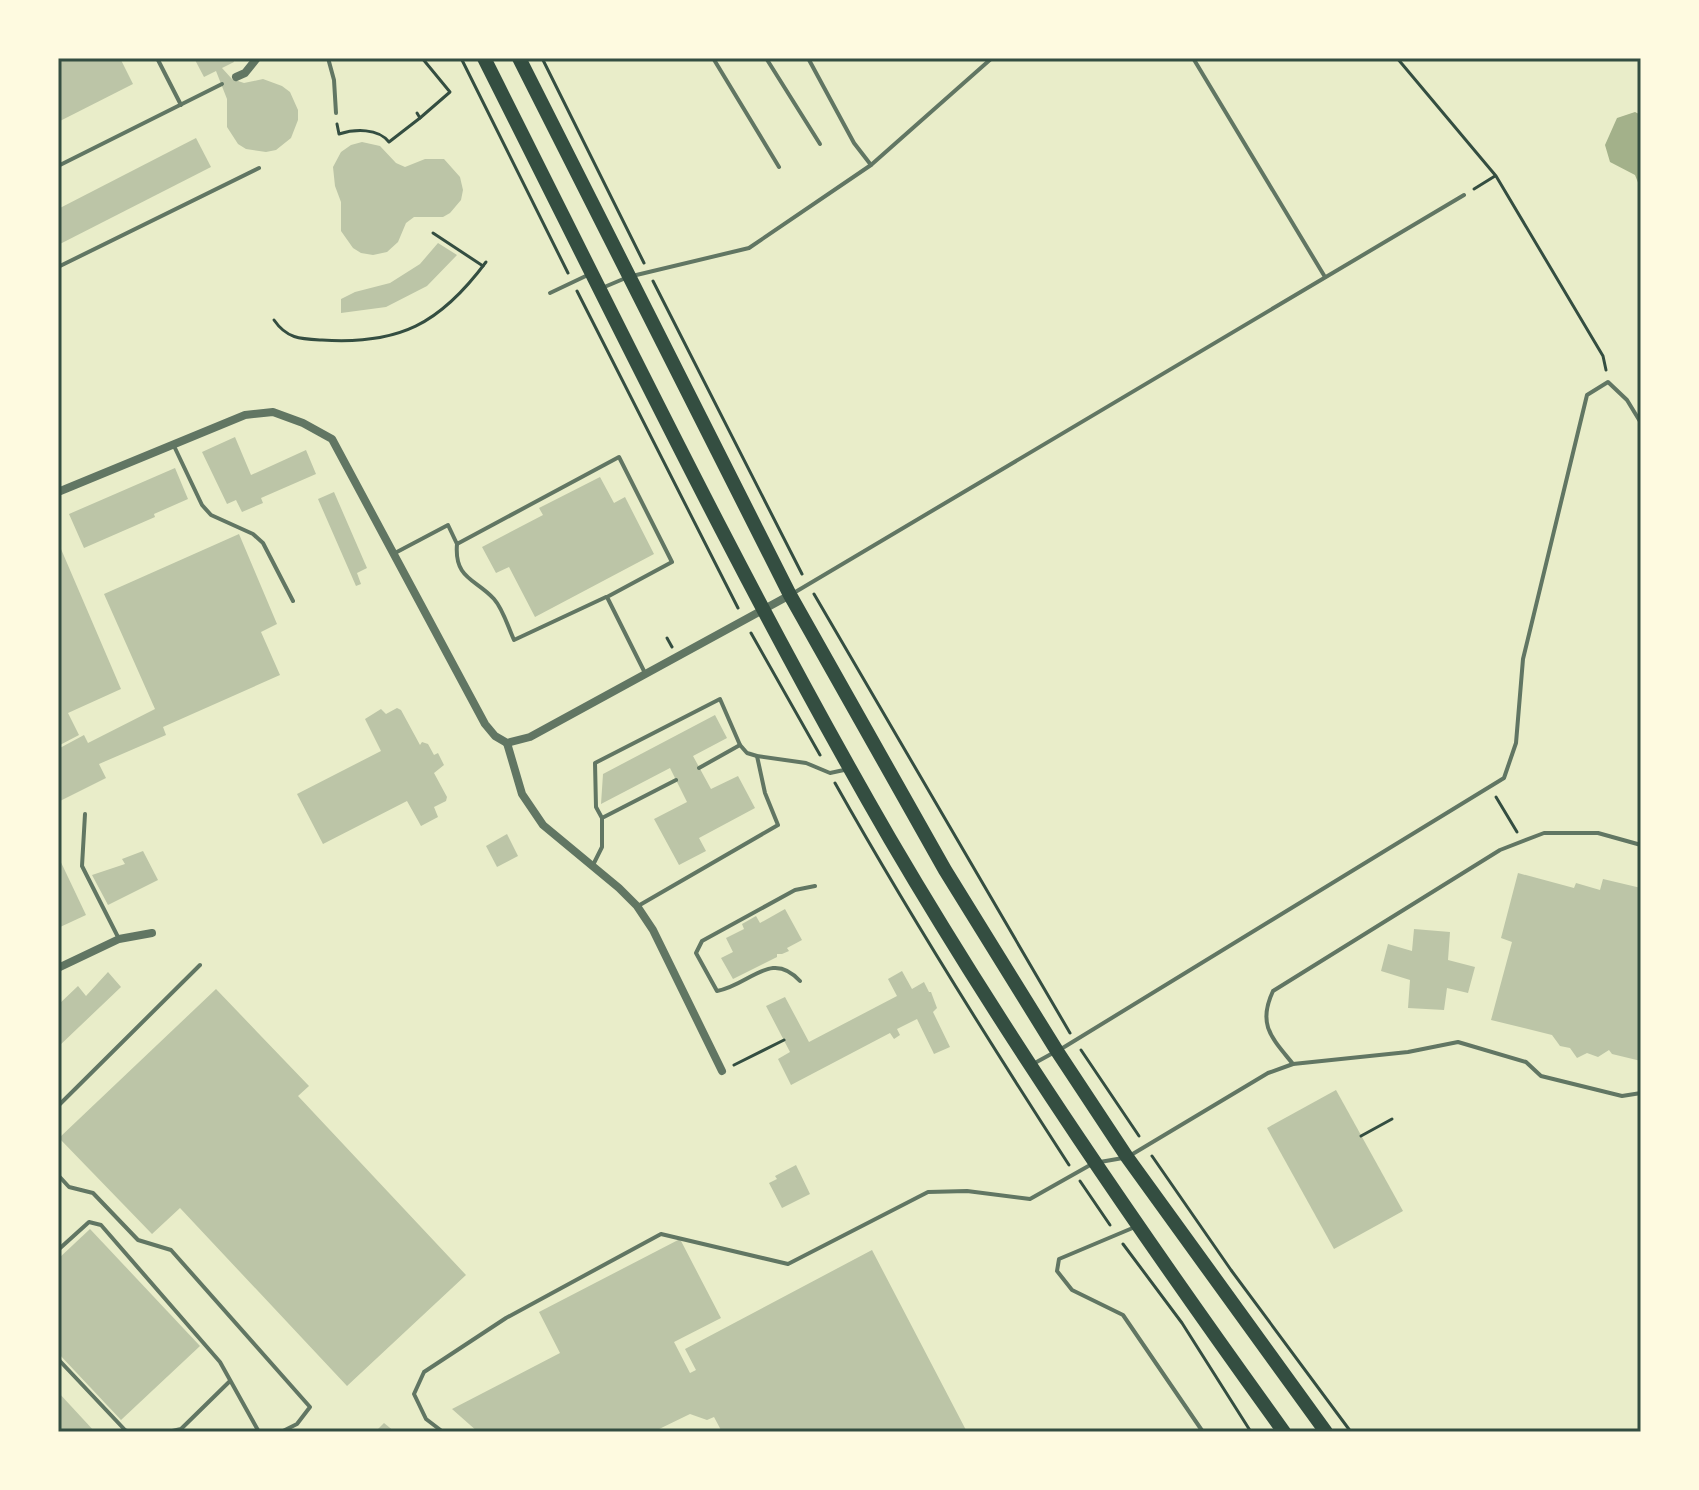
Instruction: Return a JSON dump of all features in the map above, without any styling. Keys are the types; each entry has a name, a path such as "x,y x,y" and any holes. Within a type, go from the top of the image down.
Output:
{"main road":[{"path":"484,58 762,609 907,866 1093,1163 1284,1432"},
{"path":"519,58 790,595 937,856 1057,1051 1127,1157 1326,1432"}],"street":[{"path":"234,78 245,73 257,58"},
{"path":"58,492 245,415 273,412 303,423 332,439 485,724 495,736 507,743 522,794 543,825 637,906 653,930 722,1071"},
{"path":"507,743 530,737 790,595"},
{"path":"58,968 119,939 152,933"}],"lane":[{"path":"157,58 181,105"},
{"path":"328,58 334,80 336,113"},
{"path":"713,58 779,167"},
{"path":"766,58 820,144"},
{"path":"808,58 854,143 871,165"},
{"path":"600,289 628,277 749,248 871,165 992,58"},
{"path":"1193,58 1325,277"},
{"path":"58,166 222,84"},
{"path":"58,267 259,168"},
{"path":"790,595 1464,195"},
{"path":"550,293 592,273"},
{"path":"1031,1066 1504,778 1516,743 1523,659 1587,395 1608,382 1627,400 1641,423"},
{"path":"173,444 202,505 211,515 253,534 263,543 293,601"},
{"path":"395,553 448,525 457,544 456,557 469,581 494,599 514,640 607,597 672,562 619,457 457,544"},
{"path":"607,597 647,675"},
{"path":"593,865 602,847 602,818 596,807 595,763 720,699 740,745 747,753 806,763 830,773 851,768"},
{"path":"699,768 740,745"},
{"path":"637,906 778,825 765,793 757,756"},
{"path":"602,818 676,780"},
{"path":"85,814 82,866 119,939"},
{"path":"1293,1064 1271,1037 1265,1009 1273,991 1500,850 1544,833 1598,833 1641,845"},
{"path":"800,981 790,970 772,966 731,988 717,991 696,953 702,941 795,890 815,886"},
{"path":"58,1106 200,965"},
{"path":"443,1432 426,1419 414,1394 424,1372 506,1318 661,1234 788,1264 928,1192 967,1191 1030,1199 1093,1163 1127,1157 1268,1073 1293,1064 1408,1052 1458,1042 1526,1062 1541,1076 1622,1096 1641,1093"},
{"path":"58,1175 69,1187 93,1193 138,1240 171,1250 310,1407 297,1424 281,1432"},
{"path":"58,1250 89,1222 101,1225 220,1362 259,1432"},
{"path":"1138,1226 1059,1259 1057,1271 1072,1290 1123,1315 1203,1432"},
{"path":"58,1359 130,1432"},
{"path":"168,1432 181,1429 231,1380"}],"path":[{"path":"336,113 339,134 353,130 375,132 389,142 450,92 422,58"},
{"path":"542,58 808,584 1075,1040 1231,1270 1351,1432"},
{"path":"1397,58 1496,176 1603,356 1608,382"},
{"path":"417,113 420,118"},
{"path":"1464,195 1496,176"},
{"path":"274,320 282,331 296,339 350,342 393,335 425,322 465,290 484,264 433,233"},
{"path":"1491,787 1522,842"},
{"path":"722,1071 784,1040"},
{"path":"1361,1136 1392,1119"}],"shaded area":[{"path":"1635,112 1641,115 1641,190 1635,175 1610,162 1605,145 1617,118"}],"building":[{"path":"58,58 120,58 133,84 58,122"},
{"path":"194,58 233,58 234,62 222,68 232,79 244,83 263,79 290,92 298,110 298,120 291,138 276,150 266,152 246,149 238,144 227,127 227,99 216,71 204,77"},
{"path":"196,138 211,167 58,245 58,209"},
{"path":"362,142 380,146 396,163 405,167 425,159 444,159 460,177 463,190 461,200 443,217 414,217 406,223 398,242 387,252 373,255 361,253 353,248 341,231 341,202 333,167 341,152"},
{"path":"438,243 457,255 427,286 386,307 341,313 341,299 390,283 420,264"},
{"path":"235,437 251,475 306,450 316,474 261,498 263,503 242,512 236,500 227,504 202,452"},
{"path":"175,468 188,499 84,548 69,514"},
{"path":"600,477 614,503 625,497 654,554 535,617 509,567 496,573 482,547 543,515 539,508"},
{"path":"334,492 367,568 357,573 361,584 356,586 318,499"},
{"path":"239,534 277,624 261,632 280,675 163,727 166,735 99,764 106,778 58,802 58,749 84,735 88,743 155,709 104,594"},
{"path":"58,542 121,689 68,713 79,735 58,746"},
{"path":"397,708 420,745 422,742 428,744 434,755 438,753 444,765 434,773 447,797 446,801 434,807 438,817 421,826 407,801 323,844 297,794 381,751 365,719 381,709 386,714"},
{"path":"715,715 727,738 693,756 711,789 738,776 755,808 699,838 706,851 679,865 654,819 687,802 670,768 601,804 603,774"},
{"path":"507,834 518,856 497,867 486,846"},
{"path":"143,851 158,880 108,905 92,875 125,864 122,859"},
{"path":"58,856 86,915 58,928"},
{"path":"1518,873 1574,888 1576,883 1600,890 1603,879 1641,888 1641,1061 1612,1054 1609,1050 1598,1057 1587,1053 1577,1058 1570,1048 1560,1046 1552,1035 1491,1020 1512,942 1501,938"},
{"path":"785,909 802,940 787,948 789,951 777,954 777,957 733,979 721,958 733,952 726,938 744,929 742,924 756,916 760,923"},
{"path":"1414,929 1450,932 1448,960 1475,967 1468,993 1447,988 1444,1010 1408,1008 1410,980 1381,971 1388,944 1412,951"},
{"path":"902,971 912,989 924,982 931,992 937,1008 933,1012 950,1047 934,1054 917,1019 897,1029 900,1035 894,1039 890,1033 791,1085 778,1059 790,1052 766,1006 785,997 809,1042 897,996 888,979"},
{"path":"108,972 121,987 58,1047 58,1005 78,986 86,996"},
{"path":"216,989 309,1086 298,1096 466,1275 347,1386 180,1208 152,1234 59,1138"},
{"path":"1336,1090 1403,1211 1334,1249 1267,1128"},
{"path":"796,1165 810,1194 782,1208 769,1183 777,1179 775,1176"},
{"path":"90,1229 200,1346 121,1420 58,1353 58,1259"},
{"path":"680,1239 721,1318 674,1342 690,1373 696,1370 685,1349 872,1250 967,1432 722,1432 714,1417 707,1420 690,1414 653,1432 478,1432 452,1409 560,1353 539,1312"},
{"path":"58,1392 95,1432 58,1432"},
{"path":"384,1423 395,1432 375,1432"}]}
